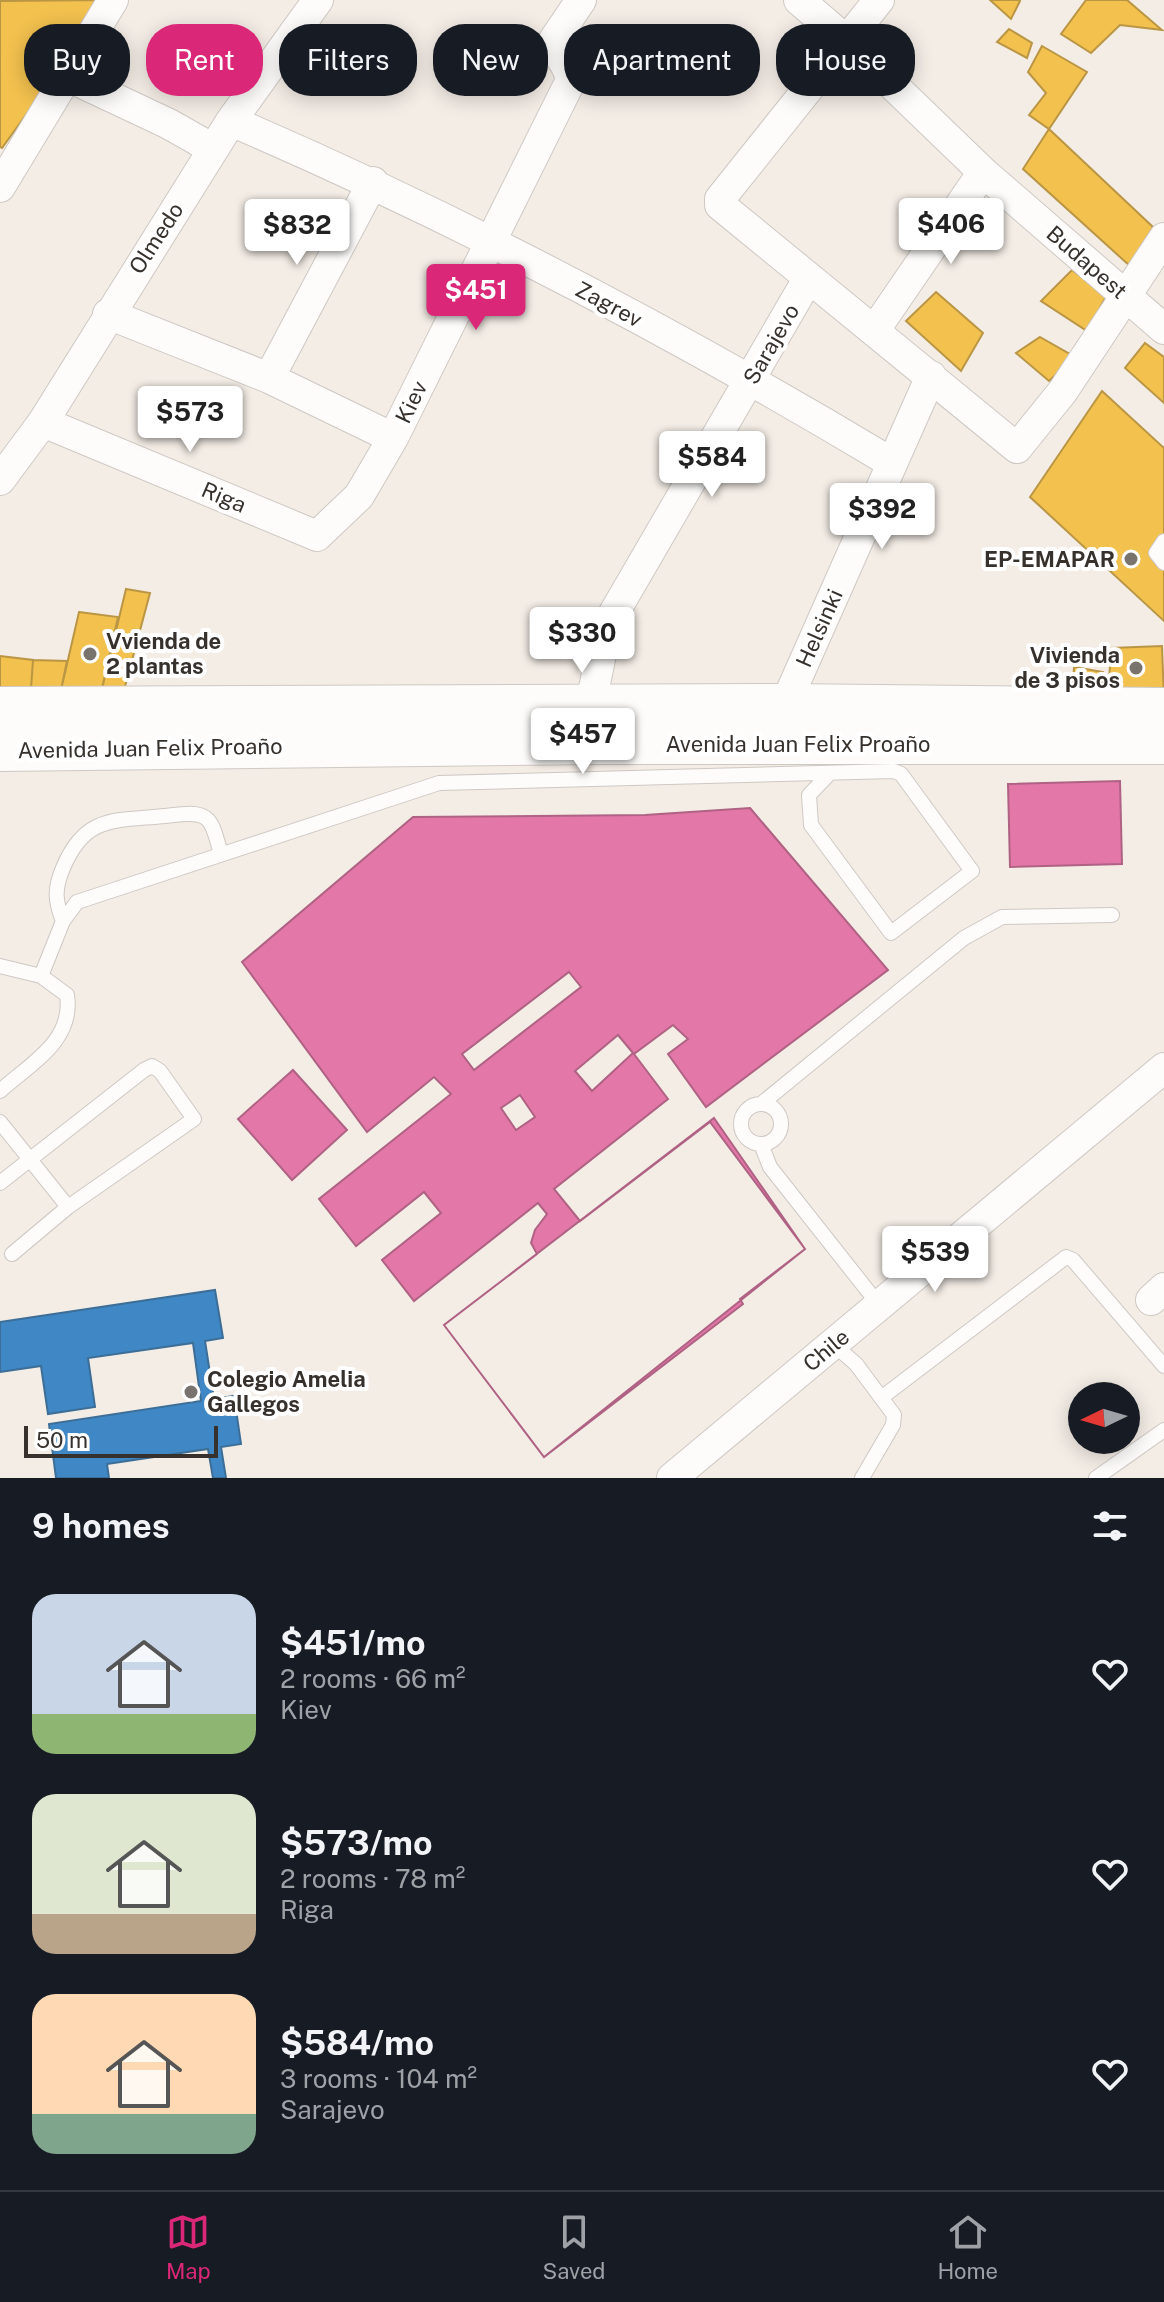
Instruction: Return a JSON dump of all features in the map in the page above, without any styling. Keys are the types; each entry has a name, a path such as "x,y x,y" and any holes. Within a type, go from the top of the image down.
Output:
{"street":[{"path":"98,24 113,0"},
{"name":"Olmedo","path":"0,480 43,422 231,121 318,0"},
{"name":"Kiev","path":"317,536 359,496 393,438 570,82 570,71 555,49 554,40 581,0"},
{"name":"Budapest","path":"799,0 827,24"},
{"path":"861,24 879,0"},
{"path":"0,187 53,96"},
{"path":"110,96 213,149"},
{"path":"804,96 719,202 808,279 1017,448 1063,391 1164,238"},
{"name":"Budapest","path":"904,96 983,172 1164,329"},
{"name":"Zagrev","path":"231,121 373,182 490,241 751,378 892,463"},
{"path":"874,331 983,172"},
{"path":"269,378 373,182"},
{"name":"Sarajevo","path":"590,708 607,625 808,279"},
{"path":"108,314 269,378 393,438"},
{"name":"Helsinki","path":"785,705 931,376"},
{"name":"Riga","path":"43,422 317,536"},
{"name":"Avenida Juan Felix Proaño","path":"0,708 785,705 1164,709"},
{"name":"Avenida Juan Felix Proaño","path":"0,750 502,763 1164,743"},
{"name":"Chile","path":"672,1478 1164,1068"}],"lane":[{"path":"1164,541 1156,553 1164,563"},
{"path":"41,976 63,921 77,902 502,763 830,773 894,771 901,774 972,871 891,933 811,825 809,795 830,773"},
{"path":"63,921 54,898 60,875 77,838 99,824 183,814 204,816 209,820 221,853"},
{"path":"761,1104 778,1112 781,1124 777,1136 761,1144 749,1140 741,1123 745,1112 761,1104 964,938 1002,917 1112,915"},
{"path":"0,966 41,976 67,995 70,1014 63,1034 0,1091"},
{"path":"0,1183 152,1066 160,1071 194,1119 68,1207 12,1254"},
{"path":"0,1122 28,1161 68,1207"},
{"path":"761,1144 770,1167 879,1305"},
{"path":"881,1398 1066,1257 1073,1260 1164,1366"},
{"path":"833,1344 856,1364 894,1415 893,1425 862,1478"},
{"path":"1096,1478 1164,1430"}],"building: Homes":[{"path":"109,0 92,24 24,24 24,96 40,96 2,148 0,147 0,1"},
{"path":"990,0 1018,0 1020,1 1011,19"},
{"path":"1086,0 1127,0 1162,30 1120,25 1091,53 1061,34"},
{"path":"1009,29 1032,43 1027,58 997,42"},
{"path":"1042,46 1087,72 1049,129 1029,115 1046,93 1028,72"},
{"path":"1049,129 1153,227 1131,267 1023,169"},
{"path":"1072,270 1107,295 1087,331 1041,301"},
{"path":"936,292 983,333 961,371 906,321"},
{"path":"1040,337 1075,357 1049,381 1016,353"},
{"path":"1145,343 1164,357 1164,403 1125,368"},
{"name":"EP-EMAPAR","path":"1102,391 1164,448 1164,621 1030,497"},
{"path":"126,589 150,593 123,694 101,693"},
{"name":"Vvienda de 2 plantas","path":"79,612 118,617 101,693 61,690"},
{"name":"Vivienda de 3 pisos","path":"1162,646 1164,699 1108,699 1111,648"},
{"path":"0,656 33,660 31,689 0,688"},
{"path":"33,660 67,661 61,690 31,689"},
{"path":"1074,667 1103,672 1101,699 1072,697"}],"building: Schools":[{"path":"215,1290 223,1338 205,1341 214,1399 234,1396 241,1444 221,1447 226,1478 213,1478 208,1449 107,1464 109,1478 56,1478 49,1424 201,1401 193,1343 88,1358 95,1407 48,1414 41,1366 0,1372 0,1322"}],"building: Health":[{"path":"1120,781 1122,864 1010,867 1008,784"},
{"path":"750,808 888,970 706,1107 668,1054 688,1039 673,1025 634,1054 668,1099 554,1189 580,1221 710,1122 805,1249 740,1299 743,1304 544,1457 444,1325 537,1254 531,1243 535,1230 547,1214 538,1203 414,1301 382,1260 441,1213 424,1192 356,1246 319,1199 451,1094 434,1077 367,1132 242,962 413,817 645,815","holes":["569,972 581,987 474,1070 462,1054","618,1035 633,1053 592,1091 575,1071","520,1095 535,1117 516,1130 501,1108"]},
{"path":"293,1070 347,1130 292,1180 238,1119"},
{"path":"714,1118 805,1249 544,1457 444,1325"}],"place":[{"name":"EP-EMAPAR","path":"1131,559"},
{"name":"Vvienda de 2 plantas","path":"90,654"},
{"name":"Vivienda de 3 pisos","path":"1136,668"},
{"name":"Colegio Amelia Gallegos","path":"191,1392"}]}
